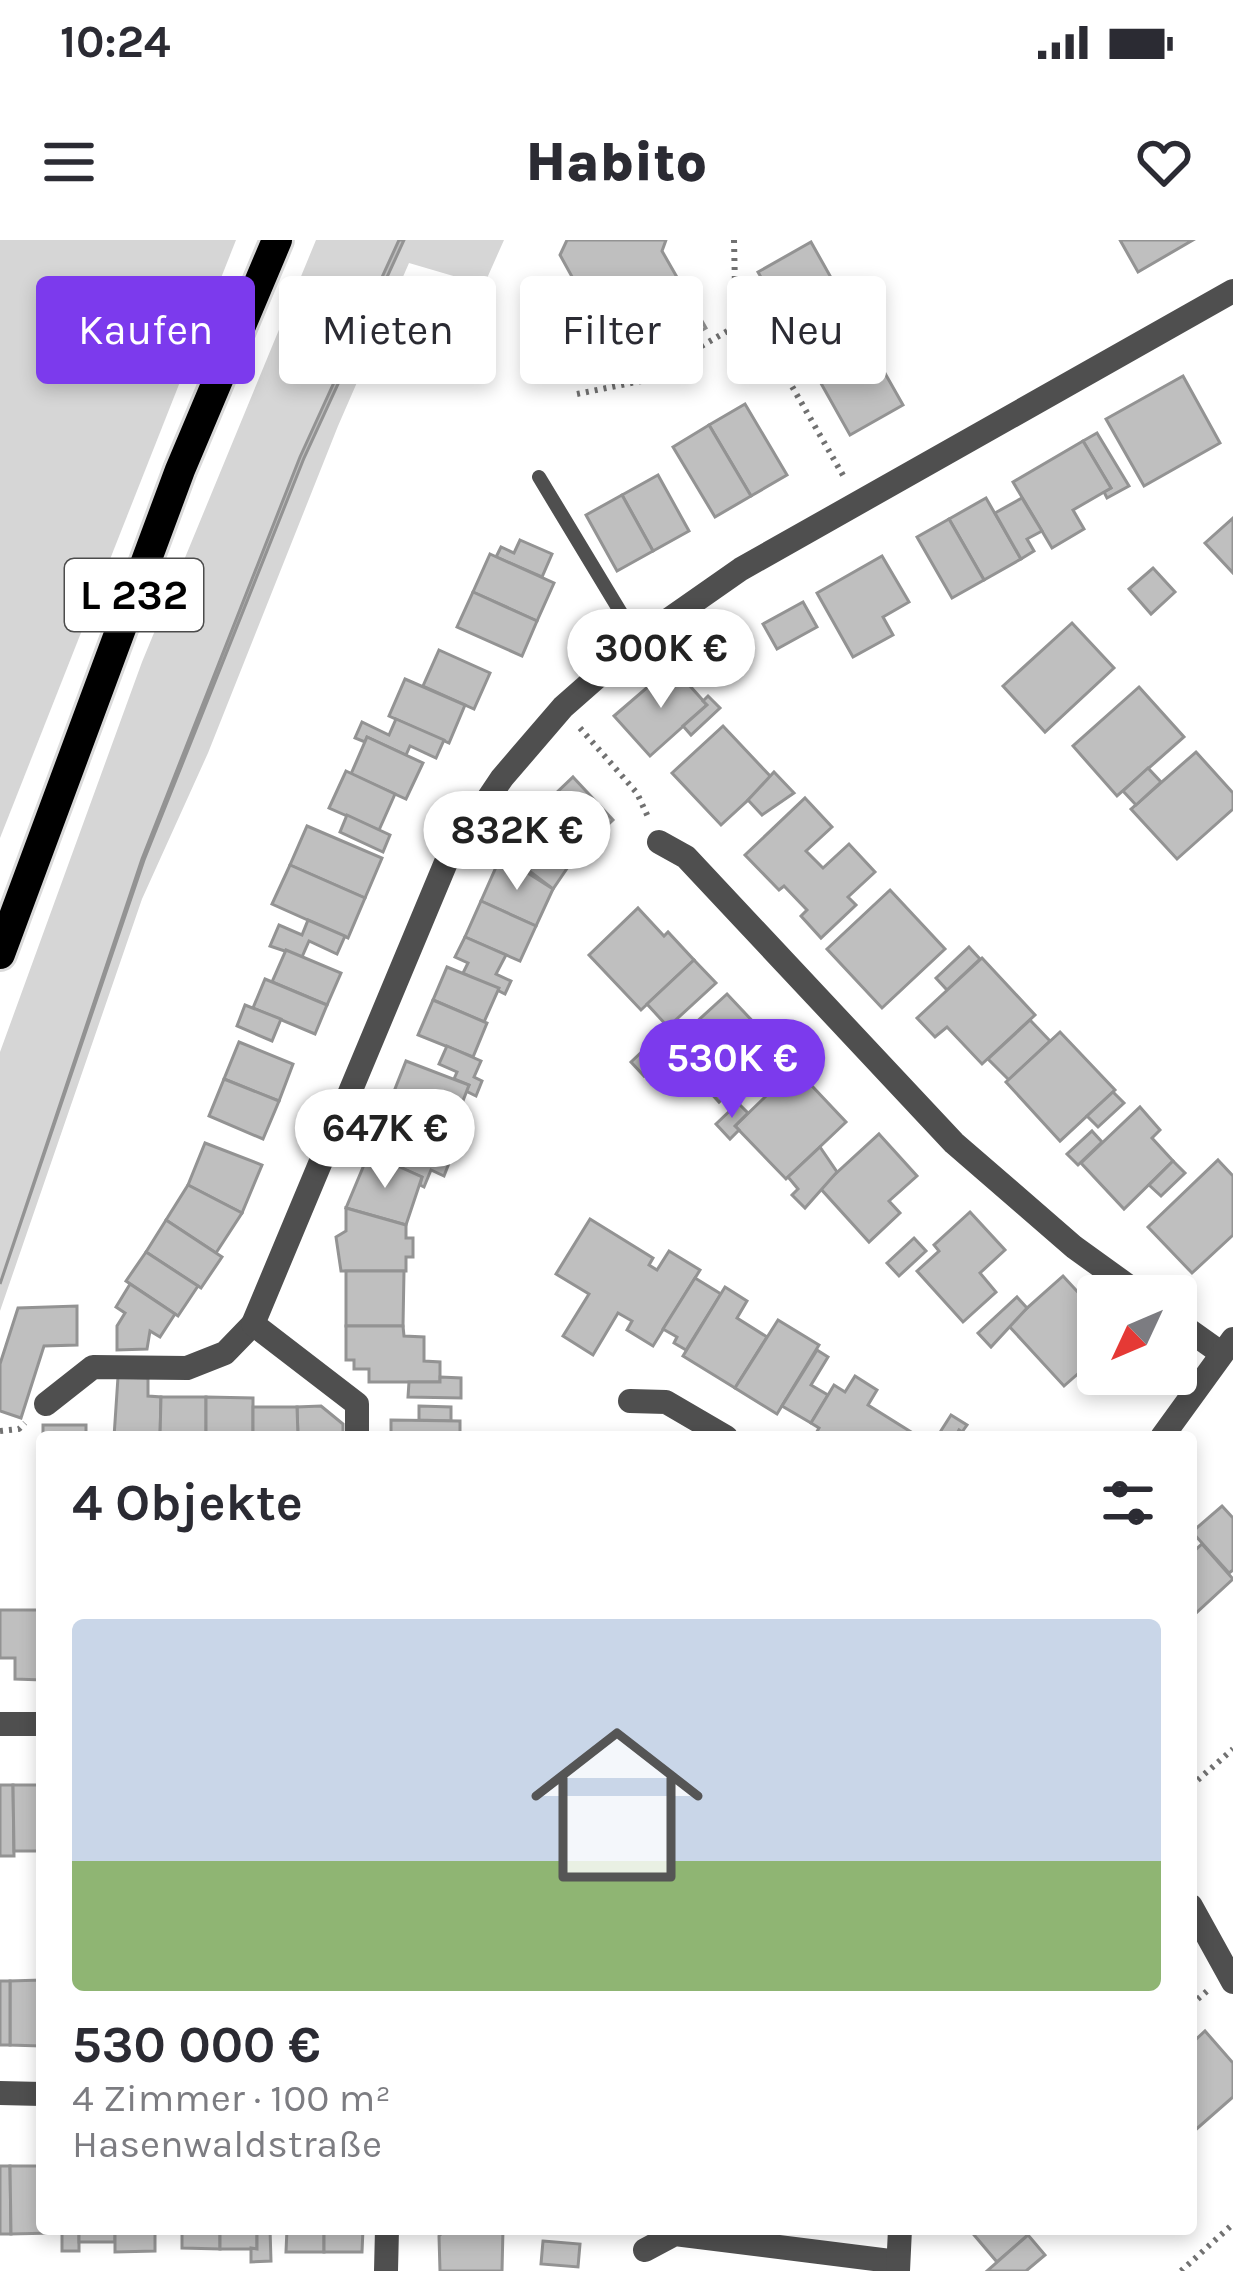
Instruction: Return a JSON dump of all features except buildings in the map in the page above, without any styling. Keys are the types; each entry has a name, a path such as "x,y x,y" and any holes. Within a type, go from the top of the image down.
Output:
{"main road":[{"name":"L 232","path":"0,954 180,470 278,240"}],"street":[{"path":"46,1404 93,1367 187,1368 225,1353 254,1324 447,860 502,778 562,707 638,641 741,569 1233,291"},
{"path":"659,842 686,857 954,1143 1113,1275"},
{"path":"254,1324 357,1404 357,1431"},
{"path":"1166,1431 1227,1346 1197,1331"},
{"path":"630,1401 666,1402 716,1431"},
{"path":"0,1724 36,1724"},
{"path":"1197,1917 1233,1982"},
{"path":"0,2093 36,2094"},
{"path":"386,2271 387,2235"},
{"path":"645,2250 673,2235"},
{"path":"682,2235 898,2266 900,2235"}],"lane":[{"path":"539,477 638,641"}],"path":[{"path":"734,240 735,276"},
{"path":"578,394 641,381 727,332"},
{"path":"790,384 858,500"},
{"path":"562,707 637,793 659,842"},
{"path":"1197,1781 1233,1750"},
{"path":"1181,2271 1233,2224"}],"shaded area":[{"path":"0,240 236,240 222,276 36,276 36,384 179,384 0,838"},
{"path":"316,240 504,240 488,276 453,276 409,263 403,276 301,276"},
{"path":"279,330 279,384 356,384 208,753 142,899 0,1311 0,1052 142,662"}]}
